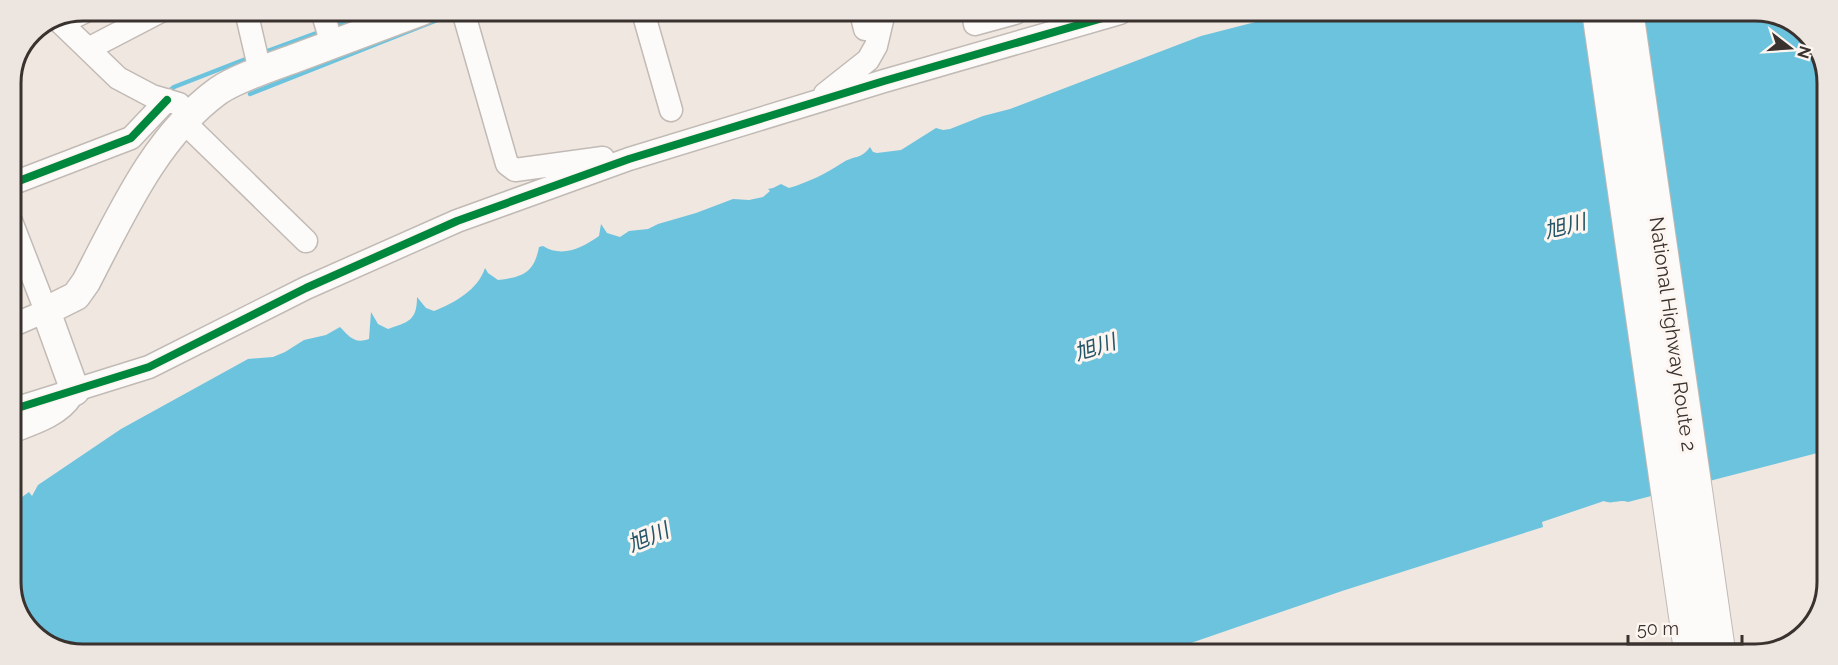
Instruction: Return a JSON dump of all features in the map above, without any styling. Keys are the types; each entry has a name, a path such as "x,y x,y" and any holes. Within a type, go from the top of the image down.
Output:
{"highway":[{"name":"National Highway Route 2","path":"1600,21 1690,644"},
{"name":"National Highway Route 2","path":"1628,21 1718,644"}],"main road":[{"path":"75,391 46,311 76,296 86,282 148,168 172,136 219,90 258,61 327,28 368,21"}],"street":[{"path":"88,49 142,21"},
{"path":"248,21 258,61"},
{"path":"466,21 507,164 515,170 601,158 628,159"},
{"path":"646,21 671,110"},
{"path":"812,105 868,60 876,46 883,21"},
{"path":"21,407 148,367 306,288 457,221 628,159 812,105 884,81 1092,21"},
{"path":"63,25 118,78 163,99 191,116 306,241"},
{"path":"21,180 130,138 163,99"},
{"path":"21,247 46,311 21,322"},
{"path":"21,428 66,406 75,391"}],"water":[{"name":"旭川","path":"1259,21 1755,21 1775,24 1786,29 1799,39 1809,52 1817,79 1817,453 1628,502 1604,501 1542,522 1543,527 1342,591 1188,644 83,644 63,641 49,634 39,626 27,609 21,586 21,498 29,492 32,496 38,485 121,429 248,359 273,357 304,340 326,335 340,327 356,340 369,339 371,312 378,324 388,329 413,316 417,297 426,308 434,311 457,300 471,289 482,276 485,268 498,280 521,275 534,263 539,247 543,246 557,251 579,248 599,236 601,224 607,233 620,237 629,231 648,229 733,199 749,200 763,197 770,191 768,189 781,184 789,188 810,180 860,156 870,147 873,152 877,153 901,150 936,128 950,129 983,116 1010,109 1201,36"}],"waterway":[{"path":"332,27 349,21"},
{"path":"250,94 435,21"},
{"path":"262,53 322,31"},
{"path":"166,94 174,87 251,57"}],"cycle path":[{"path":"21,407 149,367 306,288 457,221 629,159 884,81 1092,21"},
{"path":"21,180 131,138 167,100"}]}
